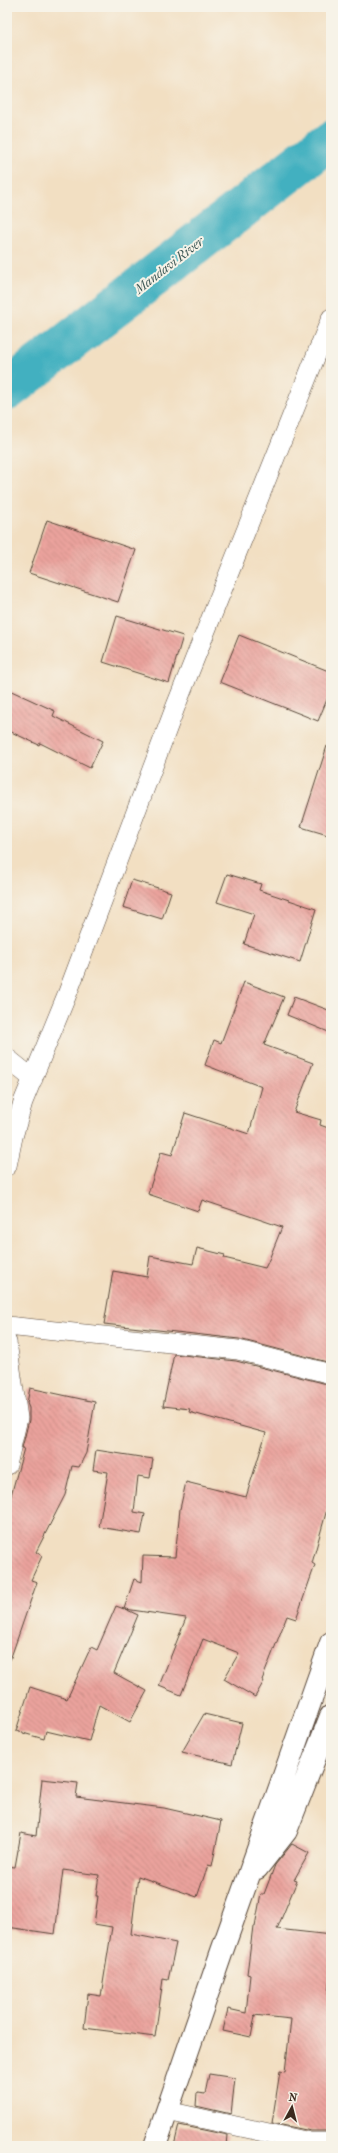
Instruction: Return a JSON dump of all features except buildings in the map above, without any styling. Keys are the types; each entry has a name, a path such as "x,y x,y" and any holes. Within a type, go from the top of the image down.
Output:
{"main road":[{"path":"155,2146 331,1643"},
{"path":"246,1883 286,1831 331,1716"}],"street":[{"path":"7,1166 12,1137 33,1079 68,992 175,708 331,318"},
{"path":"7,1058 33,1079"},
{"path":"7,1326 238,1350 331,1374"},
{"path":"7,1342 12,1415 7,1465"},
{"path":"167,2111 310,2142 331,2142"}],"waterway":[{"name":"Mandavi River","path":"7,390 331,139"}]}
